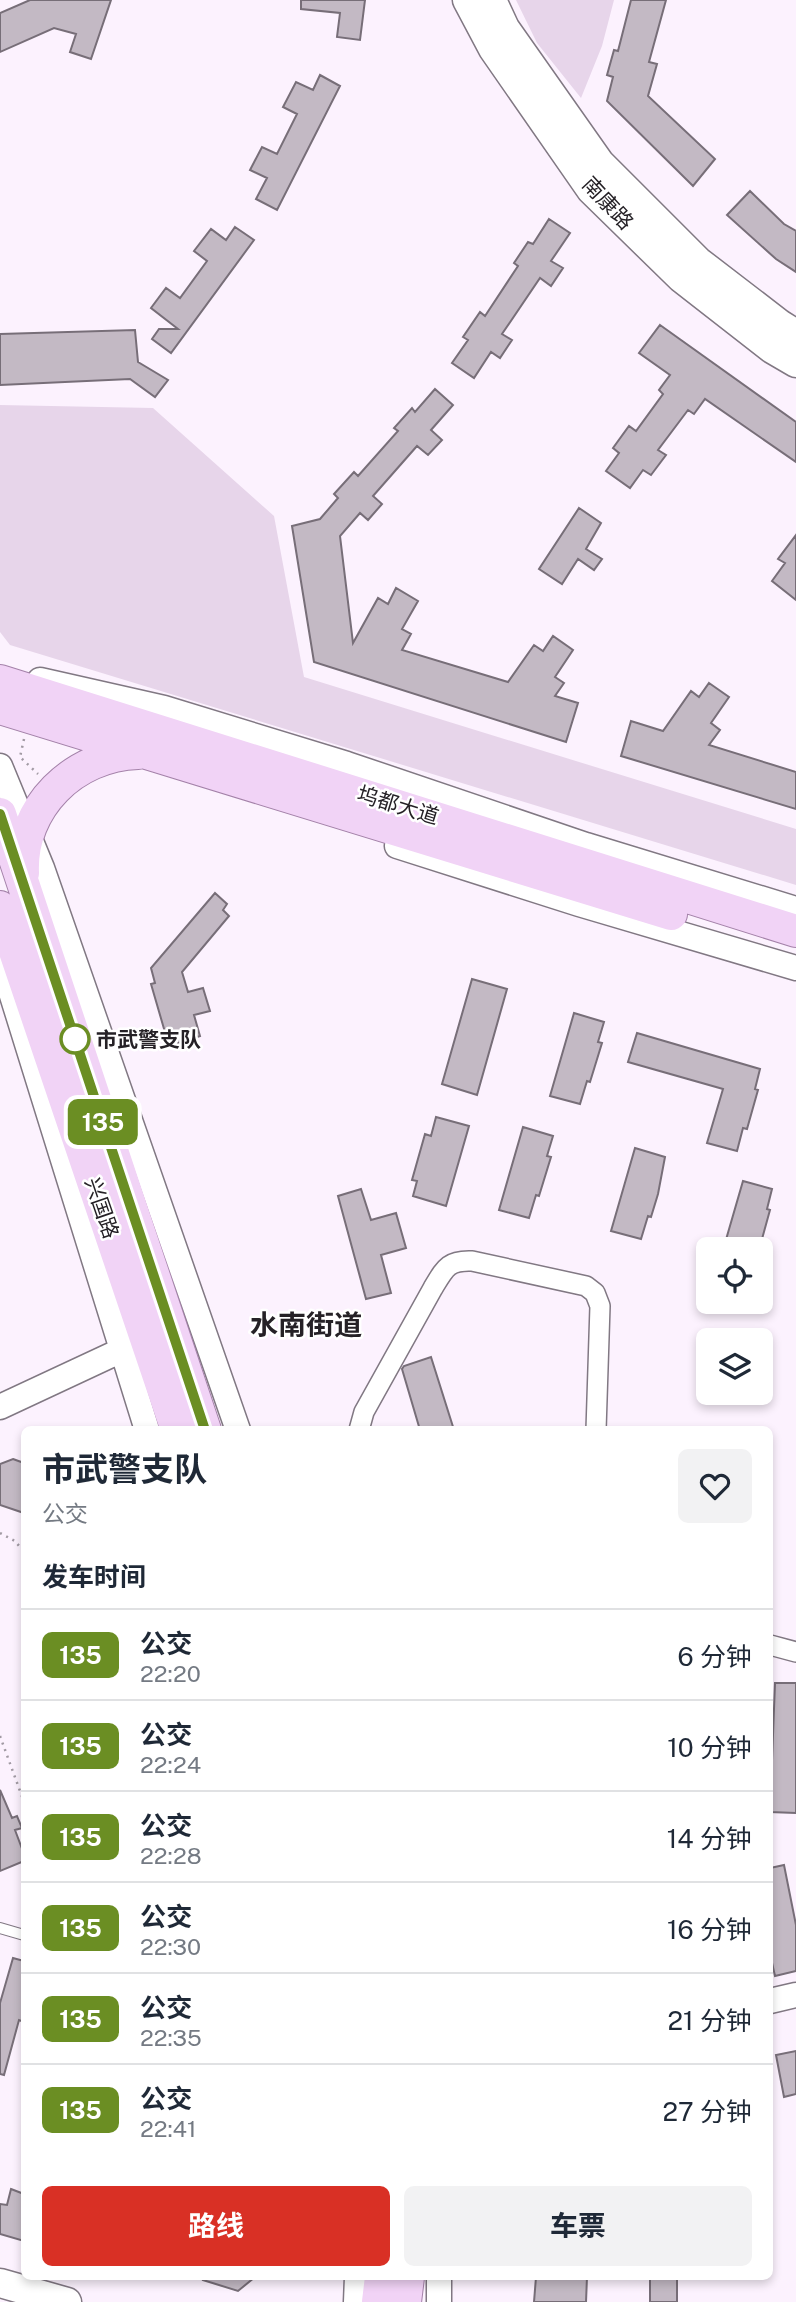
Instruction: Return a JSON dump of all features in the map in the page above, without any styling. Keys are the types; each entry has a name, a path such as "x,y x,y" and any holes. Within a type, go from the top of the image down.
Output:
{"main road":[{"name":"南康路","path":"467,0 493,49 591,190 681,278 772,349 796,363"},
{"name":"南康路","path":"492,0 505,28 600,163 698,261 796,334"},
{"path":"0,657 75,701 130,721"},
{"name":"坞都大道","path":"0,681 796,931"},
{"name":"坞都大道","path":"0,708 796,953"},
{"path":"24,885 24,853 28,835 39,809 60,783 88,764 114,756 153,754"},
{"name":"兴国路","path":"0,814 204,1426"},
{"name":"兴国路","path":"0,907 176,1426"},
{"path":"375,2294 402,2280"},
{"path":"0,2283 67,2302"}],"street":[{"path":"0,670 177,712 347,764 586,845 796,909"},
{"path":"0,717 579,904 796,968"},
{"path":"0,766 42,868 237,1426"},
{"path":"0,957 145,1426"},
{"path":"360,1426 364,1412 444,1269 456,1261 472,1261 586,1286 595,1293 600,1306 596,1426"},
{"path":"0,1407 122,1350"},
{"path":"773,1645 796,1652"},
{"path":"773,2000 796,1995"},
{"path":"439,2280 439,2302"}],"lane":[{"path":"0,1928 21,1934"}],"path":[{"path":"0,1533 15,1541 21,1548"},
{"path":"0,1736 21,1794"}],"shaded area":[{"path":"516,0 614,0 602,46 581,98 537,43"},
{"path":"0,405 153,408 274,516 304,677 796,829 796,885 10,645 0,632"}],"building":[{"path":"30,0 111,0 91,59 70,52 76,34 54,28 0,52 0,13"},
{"path":"301,0 365,0 360,40 337,37 340,13 301,9"},
{"path":"631,0 666,0 649,62 657,64 648,96 715,159 693,186 607,101 613,77 607,75 614,50 618,51"},
{"path":"320,75 340,86 277,210 256,199 267,178 250,170 262,147 277,154 297,114 283,107 296,82 313,90"},
{"path":"750,191 784,224 796,231 796,272 776,259 727,215"},
{"path":"549,219 570,233 551,261 563,268 551,286 540,278 502,334 512,340 500,358 491,352 474,378 452,363 468,340 463,337 480,312 485,316 518,266 514,263 528,242 533,244"},
{"path":"235,227 254,240 171,353 152,339 159,329 178,329 151,308 166,288 180,298 207,261 194,251 211,229 226,240"},
{"path":"660,325 796,422 796,462 705,399 694,414 688,410 658,450 666,455 651,475 643,470 630,488 606,471 619,453 613,448 629,426 636,431 663,394 659,390 670,375 639,353"},
{"path":"135,330 138,362 168,380 155,397 130,379 0,385 0,334"},
{"path":"435,389 453,405 431,430 442,440 428,455 417,446 373,496 382,504 368,520 360,513 340,536 353,643 378,598 388,604 396,588 418,601 402,629 411,634 402,650 508,682 534,645 543,651 553,636 573,650 555,677 564,683 555,696 578,703 566,742 314,662 292,526 320,519 338,498 334,494 354,472 358,476 398,431 394,428 412,408 415,412"},
{"path":"579,508 601,523 586,549 602,559 594,570 578,559 562,584 539,569"},
{"path":"796,535 796,600 772,581 785,563 778,559"},
{"path":"709,683 729,697 711,723 720,730 709,745 796,772 796,809 621,756 631,721 663,731 691,691 699,697"},
{"path":"215,893 227,904 223,910 229,916 182,972 188,992 203,988 210,1011 194,1015 200,1036 169,1046 151,984 155,983 151,968"},
{"path":"472,979 507,989 477,1095 442,1084"},
{"path":"574,1013 604,1022 598,1042 602,1043 580,1104 550,1096"},
{"path":"637,1033 760,1069 755,1089 758,1090 747,1129 743,1128 737,1151 707,1143 723,1089 628,1062"},
{"path":"436,1117 469,1126 446,1206 413,1196 417,1181 412,1180 425,1134 431,1136"},
{"path":"523,1127 553,1136 547,1156 551,1157 529,1218 499,1210"},
{"path":"635,1148 665,1157 658,1194 641,1239 611,1231"},
{"path":"743,1181 772,1189 763,1237 727,1237"},
{"path":"361,1189 371,1220 396,1213 406,1248 381,1255 391,1293 366,1299 338,1196"},
{"path":"431,1357 453,1426 419,1426 402,1369"},
{"path":"13,1459 21,1462 21,1512 0,1505 0,1464"},
{"path":"775,1683 796,1683 796,1813 773,1812"},
{"path":"0,1790 12,1818 17,1816 21,1826 21,1828 15,1830 21,1846 21,1862 0,1871"},
{"path":"784,1865 796,1925 796,1971 775,1976 773,1967 773,1867"},
{"path":"13,1958 21,1960 21,2021 19,2020 4,2075 0,2074 0,2003"},
{"path":"796,2051 796,2094 784,2097 776,2055"},
{"path":"11,2189 21,2193 21,2240 0,2234 0,2204 7,2205"},
{"path":"203,2280 251,2280 238,2291"},
{"path":"536,2280 587,2280 586,2302 534,2302"},
{"path":"650,2280 677,2280 677,2302 650,2302"}],"bus line":[{"name":"135","path":"0,814 204,1426"}],"place":[{"name":"市武警支队","path":"75,1039"}],"district":[{"name":"水南街道","path":"306,1324"}]}
